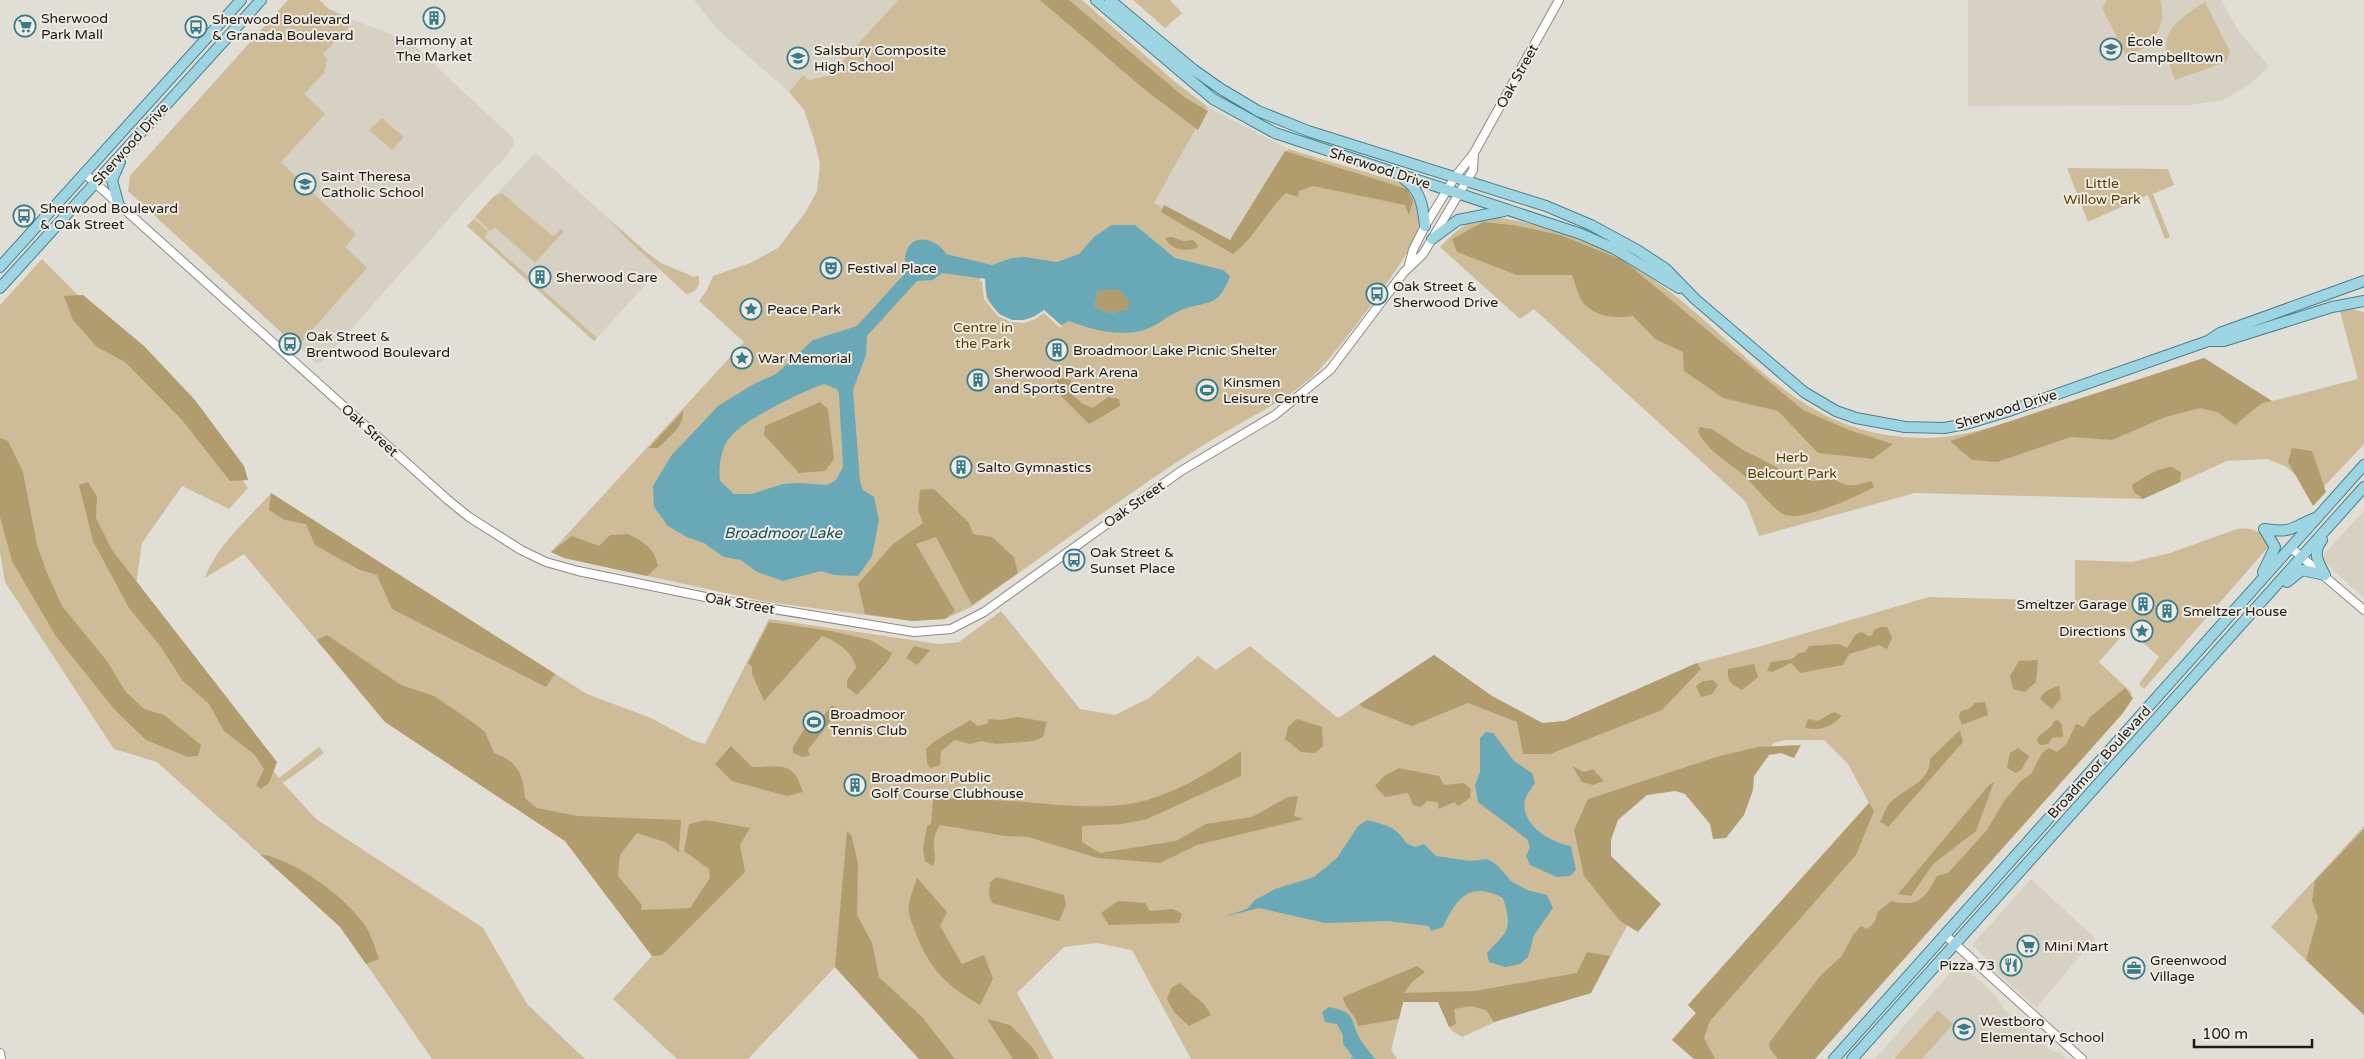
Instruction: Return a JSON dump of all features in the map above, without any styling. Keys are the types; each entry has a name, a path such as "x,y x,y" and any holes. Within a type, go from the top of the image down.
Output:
{"main road":[{"name":"Sherwood Drive","path":"0,267 240,0"},
{"name":"Sherwood Drive","path":"0,288 261,0"},
{"name":"Sherwood Drive","path":"1096,0 1213,99 1235,112 1300,142 1581,234 1615,249 1689,294"},
{"name":"Sherwood Drive","path":"1110,0 1194,70 1220,89 1258,111 1308,131 1546,206 1590,225 1637,250 1666,269 1689,294 1776,370 1822,404 1856,418 1905,427 1944,428 1966,424 2006,412 2208,341 2220,332 2364,281"},
{"path":"119,206 112,180 122,153"},
{"path":"1397,174 1407,180 1420,196 1425,226"},
{"path":"1432,239 1458,220 1510,210"},
{"name":"Sherwood Drive","path":"2208,341 2224,342 2332,306 2364,301"},
{"name":"Broadmoor Boulevard","path":"1834,1059 2364,465"},
{"name":"Broadmoor Boulevard","path":"1852,1059 2364,487"},
{"path":"2253,590 2275,548 2264,529 2289,531 2304,522 2319,517"},
{"path":"2325,575 2317,558 2316,550 2332,530 2337,517"},
{"path":"2243,621 2264,607 2295,574 2304,570 2325,575"}],"street":[{"name":"Oak Street","path":"1409,265 1412,250 1425,226 1455,177 1474,152 1559,0"},
{"name":"Oak Street","path":"84,173 448,500 470,517 521,550 546,562 586,573 725,602 914,632 951,629 984,612 1180,471 1276,415 1330,370 1409,265 1422,254 1432,239 1473,170 1474,152"},
{"path":"2290,548 2325,575 2364,610"},
{"path":"1944,934 2082,1059"},
{"path":"0,1053 2,1059"}],"shaded area":[{"name":"Saint Theresa Catholic School","path":"288,0 319,0 329,9 409,41 514,139 513,146 499,166 496,166 321,363 316,363 128,191 130,176"},
{"name":"Salsbury Composite High School","path":"694,0 898,0 830,75 809,80 803,75 789,92 717,29"},
{"path":"1040,0 1069,0 1184,97 1208,111 1198,130 1144,89"},
{"name":"École Campbelltown","path":"1968,0 2221,0 2240,33 2269,66 2249,85 2223,100 2190,105 1968,106"},
{"path":"1208,107 1288,149 1232,246 1154,203"},
{"path":"1285,151 1407,189 1413,201 1409,215 1405,205 1313,186 1299,191 1298,197 1286,193 1248,240 1233,254 1161,212 1164,205 1230,240"},
{"path":"533,155 538,155 608,218 659,270 594,341 467,226"},
{"path":"1483,222 1513,225 1560,235 1623,260 1803,410 1849,430 1893,444 1873,459 1818,453 1778,411 1723,398 1684,371 1683,352 1655,339 1633,316 1612,317 1592,311 1582,301 1572,275 1517,275 1457,252 1452,239"},
{"path":"1172,237 1183,241 1193,240 1198,247 1189,250 1175,248 1165,238"},
{"path":"1108,289 1119,290 1130,300 1128,309 1111,312 1095,307 1097,292"},
{"path":"83,295 144,346 195,400 244,466 248,480 230,481 182,420 125,362 97,347 73,320 64,296"},
{"path":"2204,358 2272,401 2262,403 2235,425 2217,412 2200,408 2165,417 2112,440 2071,437 1997,462 1972,460 1950,441"},
{"path":"1061,378 1071,380 1069,392 1083,404 1093,408 1108,397 1119,399 1120,406 1089,424 1050,385"},
{"path":"820,402 828,409 834,459 825,471 799,473 764,435 765,426"},
{"path":"683,411 679,426 671,436 658,448 649,448"},
{"path":"1700,427 1712,429 1743,450 1786,472 1812,481 1834,479 1843,484 1852,485 1871,481 1874,487 1843,502 1816,512 1804,515 1785,515 1775,508 1741,473 1706,444 1698,431"},
{"path":"0,438 8,441 23,472 37,545 62,606 107,661 125,691 144,709 164,715 201,745 198,756 188,757 146,740 115,710 55,635 12,561 0,517"},
{"path":"2292,448 2312,451 2326,492 2313,506 2288,462"},
{"path":"2172,467 2181,472 2180,482 2143,499 2134,492 2132,485 2156,471"},
{"path":"88,482 97,497 96,518 112,550 277,762 269,783 261,789 256,786 264,769 255,755 224,731 209,704 182,680 161,647 129,608 93,541 79,485"},
{"path":"934,489 969,523 973,534 992,537 1014,557 1018,573 972,605 936,537 916,544 955,611 945,619 912,621 865,614 858,584 892,545 923,523 918,510 920,490"},
{"path":"271,493 555,674 546,687 392,609 377,575 358,569 315,545 306,524 285,520 269,510"},
{"path":"2364,511 2364,598 2323,561 2321,557"},
{"path":"628,534 648,546 654,554 658,566 647,576 564,558 551,552 572,536 599,546 610,535"},
{"path":"769,622 831,631 870,640 892,653 888,661 857,695 847,687 847,680 856,668 852,657 838,644 822,636 764,701 752,674 752,667 748,663"},
{"path":"1880,627 1887,627 1892,638 1887,649 1879,645 1849,654 1843,665 1800,673 1791,663 1772,672 1767,671 1771,662 1792,659 1799,653 1805,652 1809,646 1839,644 1847,648 1856,634 1862,632 1868,636 1872,635 1874,630"},
{"path":"327,635 401,685 434,696 485,732 494,753 509,760 518,769 523,782 525,798 537,808 577,816 681,820 679,852 665,842 637,833 620,855 618,876 642,905 641,910 690,908 710,878 709,869 684,851 689,824 706,820 750,828 740,845 745,872 662,955 652,956 565,841 385,722 317,640"},
{"path":"914,646 930,650 917,665 906,658"},
{"path":"1434,655 1492,696 1542,723 1565,721 1697,663 1701,669 1662,710 1550,754 1523,754 1517,722 1468,703 1412,726 1362,707 1360,704"},
{"path":"2038,660 2036,682 2025,692 2013,689 2010,676 2019,661"},
{"path":"1754,664 1758,677 1742,690 1730,682 1728,669"},
{"path":"1713,680 1718,685 1712,694 1701,697 1696,686 1703,681"},
{"path":"2059,685 2061,698 2052,709 2040,699 2046,691"},
{"path":"2125,688 2133,698 2123,713 1815,1059 1778,1059 1770,1049 1769,1043 1821,975 1842,956 1853,935 1861,926 1867,929 1874,923 1878,912 1891,901 1900,903 1914,902 1924,896 1937,876 1948,873 1987,830 2004,801 2021,781 2031,774 2042,753 2049,748 2057,752 2067,743 2076,724 2084,727 2090,717"},
{"path":"1985,702 1988,715 1962,725 1959,717 1961,711 1969,709 1975,703"},
{"path":"832,705 839,710 808,750 810,755 803,757 793,753 793,747 807,725 813,729"},
{"path":"1834,712 1842,716 1833,723 1816,729 1805,728 1808,719 1817,721"},
{"path":"1018,717 1047,722 1043,737 1034,741 996,744 981,741 970,744 955,740 941,751 940,765 930,768 927,763 926,749 970,720 978,726 987,724 989,719 1000,720"},
{"path":"1297,719 1322,727 1323,746 1315,753 1301,752 1285,739 1288,727"},
{"path":"2058,720 2062,725 2063,737 2052,738 2048,744 2040,745 2037,738 2054,721"},
{"path":"1960,730 1963,742 1888,827 1880,822 1889,804 1921,780 1929,767 1930,759"},
{"path":"1801,745 1794,758 1781,753 1769,755 1754,776 1753,790 1744,815 1726,838 1713,839 1710,824 1685,794 1675,791 1647,795 1618,820 1611,840 1611,856 1661,904 1638,932 1620,921 1584,876 1574,830 1588,799 1720,756 1758,747"},
{"path":"731,746 752,767 778,766 790,770 795,775 803,792 787,796 732,781 715,764"},
{"path":"2018,748 2029,756 2022,769 2016,773 2007,768 2010,753"},
{"path":"1241,751 1241,776 1147,819 1122,824 1082,826 1082,842 1100,853 1176,841 1206,824 1252,817 1288,797 1298,796 1294,816 1304,819 1197,845 1160,863 1098,858 1028,837 1005,836 940,825 934,838 935,856 933,866 925,861 923,849 927,826 931,824 933,799 990,800 1089,806 1128,804 1158,797 1187,784"},
{"path":"1572,766 1584,772 1593,769 1604,781 1593,785 1582,782"},
{"path":"1399,768 1439,776 1444,785 1464,783 1471,789 1470,798 1458,806 1454,802 1439,809 1438,802 1427,801 1421,807 1413,805 1408,793 1385,797 1375,786 1384,776"},
{"path":"1994,782 1976,831 1933,864 1911,896 1898,894 1989,785"},
{"path":"1869,803 1874,811 1856,855 1710,1021 1704,1038 1715,1059 1694,1059 1672,1040 1696,1013 1688,1005"},
{"path":"2364,829 2364,1015 2306,960 2318,917 2312,901 2315,881"},
{"path":"847,831 852,837 858,864 857,915 872,943 879,977 922,1017 955,1059 919,1059 835,967"},
{"path":"260,854 288,863 303,871 344,902 366,928 379,959 366,964 340,927"},
{"path":"997,877 1064,895 1066,905 1059,921 992,903 989,895 990,882"},
{"path":"917,878 947,912 940,926 962,964 984,955 993,979 980,1005 948,983 932,965 920,944 909,911 910,898"},
{"path":"2031,879 2095,938 2036,1008 1999,974 1991,963 1972,945"},
{"path":"1118,901 1145,903 1150,911 1173,909 1182,914 1179,923 1109,925 1101,913"},
{"path":"1587,952 1610,956 1591,993 1494,1022 1486,1010 1472,1006 1454,1009 1456,1024 1449,1027 1438,1002 1403,1002 1399,1019 1358,1026 1343,997 1417,966 1425,972 1412,982 1404,993 1474,991 1577,973"},
{"name":"Westboro Elementary School","path":"1958,964 1983,983 1996,996 2003,1008 2050,1050 2060,1053 2066,1059 1875,1059"},
{"path":"1180,983 1205,1005 1211,1015 1189,1026 1174,1012 1167,999 1171,988"},
{"path":"987,1019 1010,1025 1033,1048 1039,1059 1013,1059"}],"green space":[{"path":"288,0 319,0 329,9 351,19 350,26 323,54 327,59 324,73 304,94 325,114 281,162 356,234 345,247 367,268 297,347 128,191 130,176"},
{"name":"Centre in the Park","path":"898,0 1082,0 1174,81 1208,107 1154,203 1231,246 1288,149 1402,183 1411,193 1417,204 1418,230 1413,242 1371,306 1312,377 1284,398 1209,442 1166,470 971,607 945,619 912,621 768,602 564,558 551,552 744,342 699,301 707,290 713,276 750,263 778,248 805,213 817,191 820,164 814,139 804,110 789,92 803,75 809,80 830,75"},
{"path":"1133,0 1170,0 1182,13 1165,28"},
{"path":"2107,0 2160,0 2162,19 2150,43 2141,50 2126,55 2102,8"},
{"path":"2205,2 2230,52 2226,62 2175,80 2167,53 2169,34 2182,18"},
{"path":"382,118 404,137 392,150 369,130"},
{"name":"Little Willow Park","path":"2067,168 2168,169 2174,185 2153,194 2170,237 2165,239 2148,195 2088,222"},
{"path":"502,193 551,235 555,235 561,229 563,232 535,263 495,227 490,231 475,217 494,196"},
{"name":"Herb Belcourt Park","path":"1489,217 1512,220 1558,231 1601,248 1621,259 1661,285 1780,386 1811,407 1844,423 1882,434 1926,438 1973,432 2204,358 2272,401 2358,379 2340,311 2351,309 2364,312 2364,444 2318,493 2285,466 2267,459 2227,461 2143,499 1915,493 1759,536 1746,502 1534,309 1520,319 1440,247 1456,231 1468,223"},
{"path":"608,218 661,263 694,277 698,275 699,285 697,288 693,292 686,294 628,240"},
{"path":"474,219 488,231 485,238 597,338 594,341 467,226"},
{"path":"42,259 193,410 248,488 229,509 182,486 142,543 135,591 279,778 319,747 324,753 283,783 316,819 483,928 527,1004 585,1059 432,1059 340,926 157,762 114,749 5,582 0,552 0,305"},
{"path":"271,493 587,694 651,718 692,740 705,744 769,619 939,644 959,642 1001,611 1080,709 1115,715 1149,698 1198,656 1216,670 1250,646 1338,718 1434,655 1492,696 1543,723 1565,721 1697,663 1929,597 2075,601 2075,560 2132,562 2170,553 2237,529 2257,531 2271,544 2144,689 2139,684 2159,657 2128,629 2099,662 2132,693 1808,1059 1694,1059 1672,1040 1696,1013 1688,1005 1869,803 1848,764 1824,740 1785,740 1774,743 1717,805 1677,772 1606,815 1606,856 1645,892 1591,993 1504,1018 1462,1037 1451,1030 1438,1002 1403,1002 1391,1050 1397,1059 1191,1059 1132,950 1097,943 1064,947 1017,993 1054,1059 919,1059 835,967 748,1059 677,1059 613,999 652,956 565,841 385,722 244,554 205,578 210,566 225,544"},
{"path":"2364,826 2364,1015 2271,927"},
{"path":"1938,1010 1953,1024 1922,1059 1894,1059"}],"water":[{"name":"Broadmoor Lake","path":"1112,225 1135,225 1175,258 1223,270 1230,276 1222,293 1213,301 1179,311 1144,330 1125,333 1096,330 1069,321 1061,325 1044,310 1033,317 1022,320 1012,320 1003,317 990,302 986,292 985,279 942,273 933,280 917,281 867,336 866,355 853,390 860,482 863,490 874,497 879,520 872,556 858,576 834,575 821,571 783,581 757,572 741,560 724,557 704,543 687,537 668,526 654,507 653,486 671,456 718,406 754,384 776,374 813,340 857,326 907,271 906,252 914,241 926,240 938,245 946,254 992,265 1012,258 1024,257 1057,262 1079,254 1094,237","holes":["1108,289 1119,290 1129,300 1128,309 1111,312 1095,307 1097,292","824,384 837,389 839,394 843,467 836,480 827,485 783,484 751,494 734,494 720,481 721,456 733,434 751,420 776,406"]},
{"path":"1486,732 1493,733 1514,761 1532,773 1535,783 1525,800 1527,817 1532,825 1546,837 1571,846 1576,870 1570,876 1557,877 1530,865 1526,856 1530,847 1527,839 1478,802 1475,785 1480,772 1480,738"},
{"path":"1367,820 1390,827 1406,843 1415,847 1424,844 1436,856 1470,861 1487,859 1497,865 1511,881 1527,890 1547,895 1553,908 1534,935 1528,957 1520,964 1505,967 1489,962 1487,953 1507,929 1508,917 1503,898 1482,891 1473,892 1459,900 1443,927 1431,931 1429,926 1388,921 1325,923 1259,908 1223,917 1247,909 1255,900 1275,889 1314,877 1337,858 1358,826"},
{"path":"1329,1007 1349,1014 1360,1039 1375,1059 1350,1059 1353,1057 1343,1044 1343,1035 1337,1024 1325,1022 1322,1012"}],"pier":[{"path":"980,278 985,279 986,298 999,314 1012,320 1024,320 1034,317 1044,310 1063,327 1059,327 1044,313 1024,323 1011,322 998,316 984,299"}],"place":[{"name":"Harmony at The Market","path":"434,18"},
{"name":"Sherwood Park Mall","path":"25,26"},
{"name":"Sherwood Boulevard & Granada Boulevard","path":"196,27"},
{"name":"École Campbelltown","path":"2111,49"},
{"name":"Salsbury Composite High School","path":"798,58"},
{"name":"Saint Theresa Catholic School","path":"305,184"},
{"name":"Sherwood Boulevard & Oak Street","path":"24,216"},
{"name":"Festival Place","path":"831,268"},
{"name":"Sherwood Care","path":"540,277"},
{"name":"Oak Street & Sherwood Drive","path":"1377,294"},
{"name":"Peace Park","path":"751,309"},
{"name":"Oak Street & Brentwood Boulevard","path":"290,344"},
{"name":"Broadmoor Lake Picnic Shelter","path":"1057,350"},
{"name":"War Memorial","path":"742,358"},
{"name":"Sherwood Park Arena and Sports Centre","path":"978,380"},
{"name":"Kinsmen Leisure Centre","path":"1207,390"},
{"name":"Salto Gymnastics","path":"961,467"},
{"name":"Oak Street & Sunset Place","path":"1074,560"},
{"name":"Smeltzer Garage","path":"2143,604"},
{"name":"Smeltzer House","path":"2167,611"},
{"name":"Directions","path":"2142,631"},
{"name":"Broadmoor Tennis Club","path":"814,722"},
{"name":"Broadmoor Public Golf Course Clubhouse","path":"855,785"},
{"name":"Mini Mart","path":"2028,946"},
{"name":"Pizza 73","path":"2011,965"},
{"name":"Greenwood Village","path":"2134,968"},
{"name":"Westboro Elementary School","path":"1964,1029"}]}
